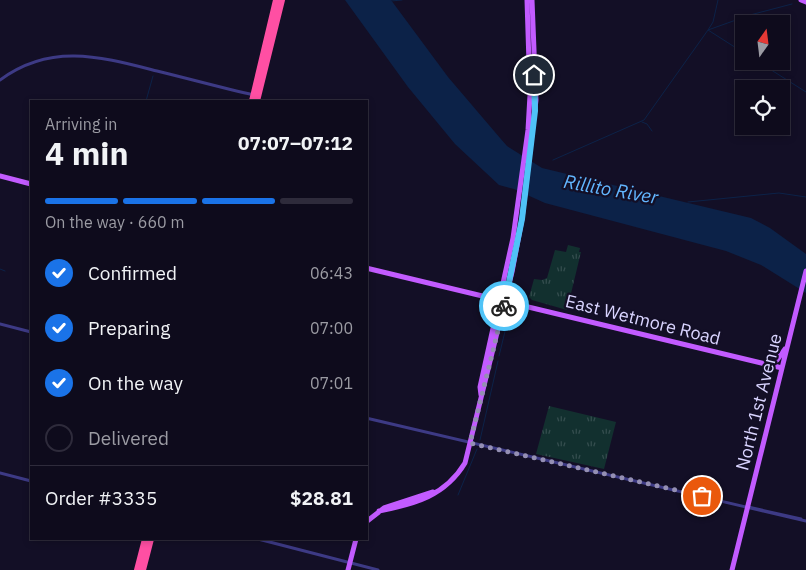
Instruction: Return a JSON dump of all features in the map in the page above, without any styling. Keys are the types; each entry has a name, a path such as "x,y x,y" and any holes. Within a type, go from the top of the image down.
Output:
{"highway":[{"path":"255,98 276,0"},
{"path":"255,98 282,0"},
{"path":"137,570 145,540"},
{"path":"144,570 151,540"}],"main road":[{"path":"368,520 379,511 430,496 444,488 458,474 465,463 515,259 527,153 530,105 527,0"},
{"path":"527,153 536,100 532,0"},
{"path":"800,0 806,2"},
{"path":"0,176 30,184"},
{"path":"481,396 483,371 522,198"},
{"name":"East Wetmore Road","path":"368,268 782,368"},
{"name":"North 1st Avenue","path":"732,570 806,271"},
{"path":"766,364 777,360 787,347"},
{"path":"348,570 356,540"}],"street":[{"path":"0,80 18,68 50,57 92,56 255,98"},
{"path":"0,324 30,332"},
{"path":"368,418 806,521"},
{"path":"0,473 30,481"},
{"path":"262,540 378,570"}],"green space":[{"path":"568,245 580,248 579,252 581,252 567,310 532,300 529,297 534,279 542,280 547,278 555,250 566,252"},
{"path":"549,406 616,422 604,469 536,454"}],"water":[{"name":"Rillito River","path":"345,0 391,0 448,77 507,146 542,168 751,218 770,228 806,254 806,293 761,265 726,251 545,203 514,189 499,185 455,144 408,87"}],"waterway":[{"path":"391,1 402,0"},
{"path":"718,0 713,22 708,30 735,47"},
{"path":"553,160 644,120 708,30 750,15 792,4"},
{"path":"771,70 806,92"},
{"path":"146,100 153,76"},
{"path":"642,122 647,124 652,131"},
{"path":"688,202 779,193 806,197"},
{"path":"0,269 5,271"},
{"path":"499,356 510,311"},
{"path":"480,440 498,361"},
{"path":"458,495 477,449"}],"way so far":[{"path":"504,306 470,443 702,496"}],"route":[{"path":"504,306 522,219 536,100 534,75"}]}
